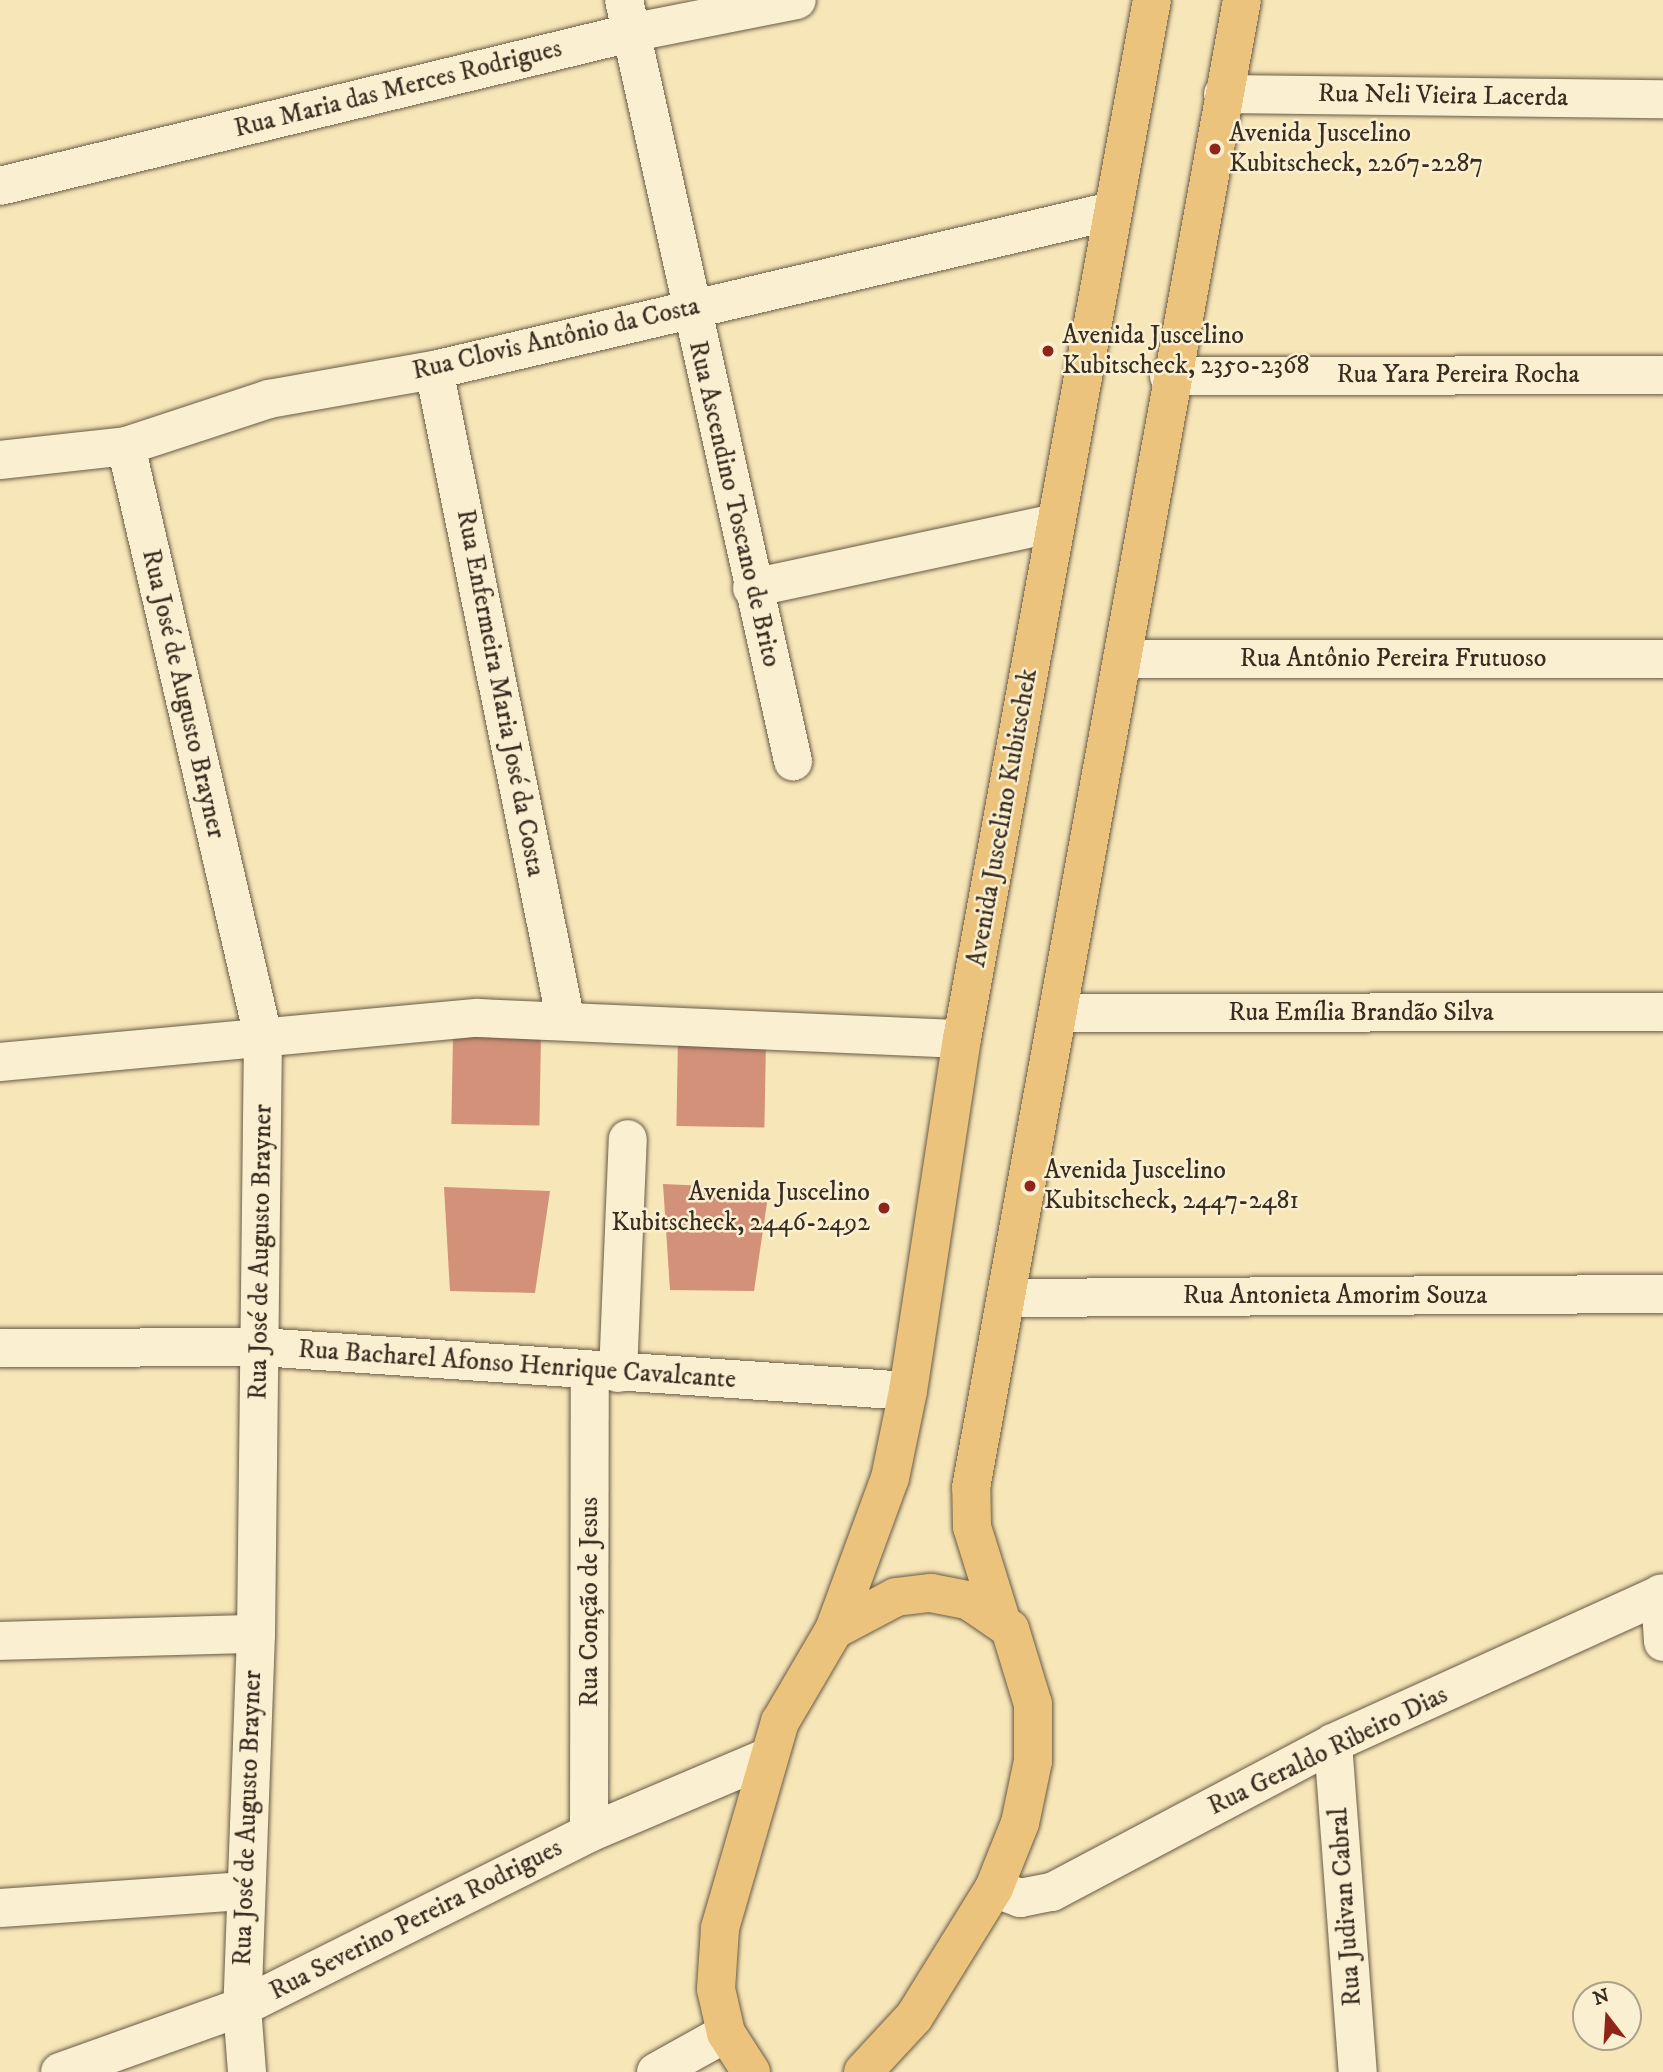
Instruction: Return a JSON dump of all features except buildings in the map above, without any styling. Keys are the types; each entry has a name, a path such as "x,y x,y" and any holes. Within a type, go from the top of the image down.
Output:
{"main road":[{"name":"Avenida Juscelino Kubitschek","path":"834,1630 886,1491 908,1391 962,1039 1152,0"},
{"path":"876,2066 994,1888 1020,1823 1033,1761 1026,1668 1001,1620 972,1527 971,1488 1124,659 1169,376 1242,0"},
{"path":"747,2071 726,2033 716,1989 720,1928 768,1757 805,1673 834,1630 895,1597 931,1593 968,1600 1001,1620"}],"street":[{"name":"Rua Maria das Merces Rodrigues","path":"0,186 627,16 797,0"},
{"name":"Rua Ascendino Toscano de Brito","path":"627,16 689,307 793,761"},
{"name":"Rua Neli Vieira Lacerda","path":"1223,94 1663,99"},
{"name":"Rua Clovis Antônio da Costa","path":"0,460 126,446 269,399 434,370 689,307 1112,211"},
{"name":"Rua Enfermeira Maria José da Costa","path":"434,370 565,1017"},
{"name":"Rua Yara Pereira Rocha","path":"1169,376 1663,375"},
{"name":"Rua José de Augusto Brayner","path":"126,446 263,1036 256,1634 244,1891 242,2007 247,2072"},
{"path":"752,588 1056,523"},
{"name":"Rua Antônio Pereira Frutuoso","path":"1124,659 1663,659"},
{"name":"Rua Emília Brandão Silva","path":"1058,1013 1663,1012"},
{"path":"0,1062 400,1022 565,1017 962,1039"},
{"name":"Rua Conção de Jesus","path":"589,1833 604,1372 628,1139"},
{"name":"Rua Antonieta Amorim Souza","path":"1006,1298 1663,1294"},
{"name":"Rua Bacharel Afonso Henrique Cavalcante","path":"0,1349 260,1347 908,1391"},
{"path":"1661,1594 1663,1642"},
{"name":"Rua Geraldo Ribeiro Dias","path":"994,1888 1020,1898 1052,1892 1333,1743 1661,1594"},
{"path":"0,1641 256,1634"},
{"name":"Rua Judivan Cabral","path":"1333,1743 1359,2072"},
{"name":"Rua Severino Pereira Rodrigues","path":"60,2072 242,2007 589,1833 768,1757"},
{"path":"0,1908 244,1891"},
{"path":"668,2070 726,2033"}],"place":[{"name":"Avenida Juscelino Kubitscheck, 2267-2287","path":"1215,149"},
{"name":"Avenida Juscelino Kubitscheck, 2350-2368","path":"1048,351"},
{"name":"Avenida Juscelino Kubitscheck, 2447-2481","path":"1030,1186"},
{"name":"Avenida Juscelino Kubitscheck, 2446-2492","path":"884,1208"}]}
